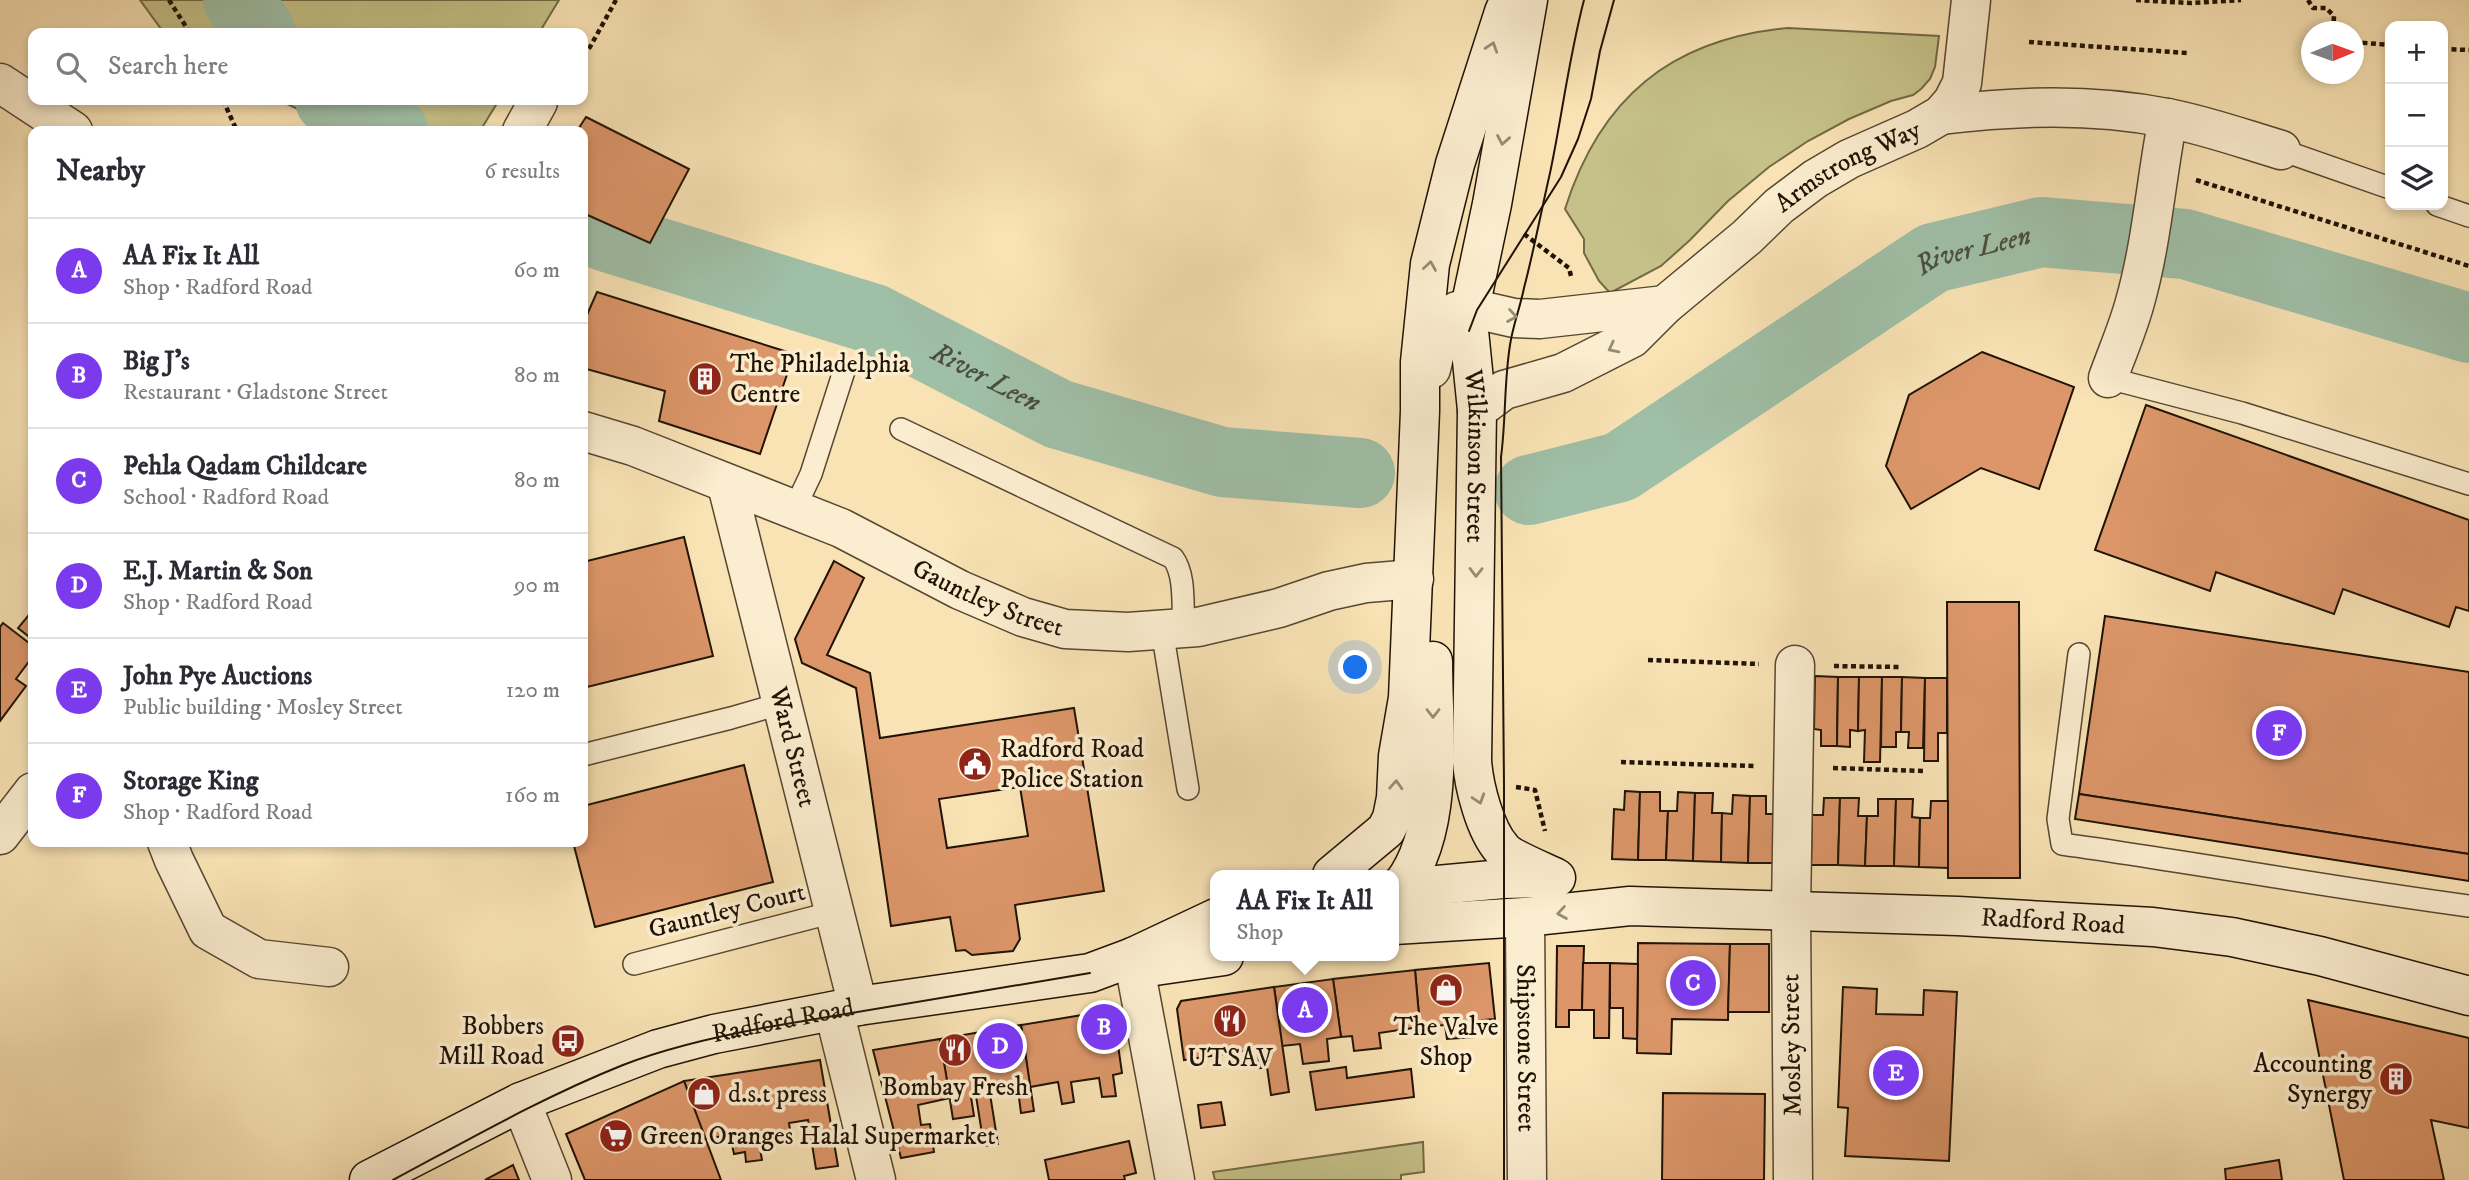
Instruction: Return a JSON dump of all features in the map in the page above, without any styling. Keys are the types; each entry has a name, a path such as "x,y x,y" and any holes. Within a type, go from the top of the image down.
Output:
{"street":[{"name":"Wilkinson Street","path":"1386,830 1392,818 1396,798 1398,756 1408,698 1420,362 1430,264 1455,164 1510,0"},
{"name":"Wilkinson Street","path":"1528,0 1469,320 1477,410 1472,761 1473,780 1480,805 1503,851 1556,878"},
{"name":"Armstrong Way","path":"1477,410 1504,390 1563,373 1632,338 1665,305 1747,237 1779,206 1815,179 1849,159 1917,129 1941,115 1953,101 1962,83 1971,0"},
{"path":"0,83 28,101"},
{"path":"33,105 65,126"},
{"path":"1941,115 2011,107 2083,108 2168,118 2281,150"},
{"path":"2108,378 2135,302 2168,118"},
{"path":"1420,411 1443,320 1457,311 1469,320 1540,319 1577,317 1665,305"},
{"path":"1399,879 1425,842 1431,812 1432,507 1444,408 1469,320"},
{"name":"Gauntley Street","path":"588,432 633,446 841,528 960,590 1023,617 1065,629 1128,632 1173,629 1234,620 1354,586 1414,579"},
{"name":"Ward Street","path":"727,485 834,912 846,1009 876,1180"},
{"name":"Mosley Street","path":"1793,1180 1791,911 1795,665"},
{"path":"0,835 28,799"},
{"path":"1386,830 1390,870"},
{"path":"1338,870 1386,830"},
{"path":"169,847 208,930 259,959 329,968"},
{"name":"Radford Road","path":"1399,885 1433,887 1503,879 1556,878 1630,905"},
{"name":"Radford Road","path":"1399,889 1420,908 1456,921"},
{"name":"Radford Road","path":"1399,925 1525,918 1630,905 2035,920 2153,928 2232,937 2320,956 2469,996"},
{"name":"Shipstone Street","path":"1525,918 1527,1180"},
{"path":"1175,1180 1134,963 1210,921"},
{"name":"Radford Road","path":"369,1180 521,1102 658,1049 727,1031 846,1009 1090,973 1134,963 1210,957"},
{"path":"521,1102 552,1180"}],"lane":[{"path":"2281,150 2385,186"},
{"path":"2448,209 2469,216"},
{"path":"794,510 811,474 844,371"},
{"path":"2108,378 2242,413 2469,484"},
{"path":"901,429 1173,558 1179,565 1173,629 1188,789"},
{"path":"2079,654 2058,819 2062,844 2211,865 2322,886 2469,906"},
{"path":"588,754 783,703"},
{"name":"Gauntley Court","path":"634,964 834,912"}],"path":[{"path":"169,0 187,28"},
{"path":"588,49 615,0"},
{"path":"2136,0 2190,3 2241,0"},
{"path":"2308,0 2313,8 2326,8 2334,16 2334,21"},
{"path":"2029,42 2187,53"},
{"path":"2364,43 2385,45"},
{"path":"2448,49 2469,51"},
{"path":"225,105 235,126"},
{"path":"2157,182 2200,181 2469,266"},
{"path":"1523,234 1569,268 1577,293 1577,317"},
{"path":"1504,785 1535,790 1546,838"}],"shaded area":[{"path":"140,0 559,0 542,28 160,28"},
{"path":"1788,28 1939,36 1935,67 1930,79 1913,95 1891,101 1849,119 1808,141 1769,167 1728,201 1661,266 1610,293 1599,281 1584,253 1584,239 1565,209 1580,170 1598,135 1620,106 1646,81 1675,61 1709,45 1746,34"},
{"path":"289,105 496,105 483,126 333,126"},
{"path":"1423,1142 1424,1172 1401,1175 1401,1180 1215,1180 1213,1172"}],"building":[{"path":"586,117 689,169 650,243 588,215 588,126 580,126"},
{"name":"The Philadelphia Centre","path":"597,292 794,354 760,454 659,421 665,391 588,369 588,313"},
{"path":"1982,352 2074,387 2039,489 1981,468 1911,509 1886,466 1909,395"},
{"path":"2146,405 2469,520 2469,611 2456,607 2449,627 2343,589 2334,614 2216,572 2210,591 2095,550"},
{"path":"684,537 713,656 588,687 588,561"},
{"name":"Radford Road Police Station","path":"834,561 864,578 827,655 870,673 880,738 1074,708 1104,891 1015,905 1020,939 1013,951 972,955 965,950 956,951 950,917 891,926 856,688 802,663 795,639","holes":["1020,787 1028,836 947,848 939,799"]},
{"path":"1947,602 2019,602 2020,878 1948,878"},
{"path":"28,616 28,636 18,628"},
{"path":"2105,616 2469,672 2469,854 2079,794"},
{"path":"3,623 28,642 28,663 16,679 26,686 0,721 0,627"},
{"path":"1815,676 1838,677 1837,746 1821,746 1821,730 1814,729"},
{"path":"1838,677 1859,677 1858,731 1850,730 1850,747 1837,746"},
{"path":"1859,677 1882,677 1880,762 1864,762 1865,730 1858,731"},
{"path":"1882,677 1902,677 1901,732 1896,732 1896,747 1881,747"},
{"path":"1902,677 1925,678 1923,748 1908,748 1909,732 1901,732"},
{"path":"1925,678 1947,678 1947,733 1938,733 1938,761 1924,761"},
{"path":"744,765 773,882 595,927 574,847 588,847 588,805"},
{"path":"1625,791 1640,792 1638,860 1612,859 1614,809 1624,810"},
{"path":"1640,792 1660,792 1660,811 1668,811 1666,860 1638,860"},
{"path":"1678,792 1695,793 1693,861 1666,860 1668,811 1677,811"},
{"path":"1695,793 1713,793 1712,813 1722,813 1721,862 1693,861"},
{"path":"2079,794 2469,854 2469,881 2075,819"},
{"path":"1733,795 1750,796 1748,863 1721,862 1722,813 1732,814"},
{"path":"1750,796 1766,796 1766,814 1776,814 1775,863 1748,863"},
{"path":"1824,798 1840,798 1838,865 1811,865 1812,815 1823,815"},
{"path":"1840,798 1859,798 1858,816 1867,816 1865,866 1838,865"},
{"path":"1878,799 1896,799 1894,866 1865,866 1867,816 1878,816"},
{"path":"1896,799 1913,799 1912,817 1920,818 1919,867 1894,866"},
{"path":"1931,801 1948,801 1948,868 1919,867 1920,818 1930,818"},
{"path":"1638,943 1730,944 1728,1020 1672,1019 1671,1054 1637,1053"},
{"path":"1730,944 1769,944 1769,1012 1728,1012"},
{"path":"1557,946 1584,946 1582,1010 1569,1010 1569,1027 1556,1027"},
{"path":"1489,963 1495,1019 1473,1021 1475,1037 1447,1039 1445,1025 1420,1027 1415,970"},
{"path":"1583,963 1610,963 1609,1038 1594,1038 1594,1010 1582,1010"},
{"path":"1610,963 1638,964 1637,1039 1623,1038 1623,1008 1610,1008"},
{"path":"1415,970 1420,1027 1379,1033 1381,1048 1354,1051 1352,1036 1341,1037 1333,979"},
{"path":"1333,979 1341,1037 1327,1039 1329,1061 1303,1064 1300,1044 1282,1046 1274,987"},
{"path":"1274,987 1289,1092 1271,1095 1267,1067 1260,1068 1257,1049 1184,1060 1177,1009 1181,1001"},
{"path":"1843,987 1877,989 1876,1014 1923,1015 1924,990 1957,992 1949,1161 1845,1156 1848,1108 1838,1107"},
{"name":"Accounting Synergy","path":"2308,1000 2469,1038 2469,1128 2431,1120 2444,1180 2344,1180"},
{"path":"1113,1010 1122,1073 1113,1075 1116,1096 1102,1097 1099,1078 1071,1082 1074,1102 1062,1104 1058,1082 1030,1087 1021,1025"},
{"path":"1021,1025 1034,1111 1021,1113 1018,1090 990,1094 998,1144 984,1146 976,1096 971,1097 974,1116 953,1119 940,1039"},
{"path":"940,1039 950,1098 918,1105 921,1125 930,1124 934,1152 901,1158 873,1050"},
{"path":"820,1060 838,1166 816,1169 808,1120 789,1123 792,1143 772,1146 769,1130 757,1132 762,1160 746,1162 745,1152 734,1154 730,1135 705,1139 684,1081"},
{"path":"1346,1067 1347,1078 1411,1069 1414,1097 1316,1110 1310,1072"},
{"path":"684,1081 721,1180 585,1180 566,1134"},
{"path":"1663,1093 1765,1094 1764,1180 1662,1180"},
{"path":"1221,1102 1225,1125 1201,1128 1198,1105"},
{"path":"1129,1141 1136,1173 1124,1176 1125,1180 1049,1180 1045,1160"},
{"path":"2279,1160 2282,1180 2226,1180 2225,1169"},
{"path":"513,1165 519,1180 485,1180"}],"waterway":[{"name":"River Leen","path":"238,0 258,28"},
{"name":"River Leen","path":"340,105 383,126"},
{"name":"River Leen","path":"588,228 604,236 874,319 1058,414 1222,462 1360,473"},
{"name":"River Leen","path":"1529,490 1620,467 1933,258 2041,232 2185,244 2469,328"}],"tram line":[{"path":"1504,1180 1501,457 1511,338 1550,173 1584,0"},
{"path":"1469,331 1477,310 1561,177 1578,139 1591,99 1614,0"},
{"path":"393,1180 564,1091 658,1053 768,1027 1090,973"}],"place":[{"name":"The Philadelphia Centre","path":"705,379"},
{"name":"Storage King","path":"2279,733"},
{"name":"Radford Road Police Station","path":"975,764"},
{"name":"Pehla Qadam Childcare","path":"1693,983"},
{"name":"The Valve Shop","path":"1446,990"},
{"name":"AA Fix It All","path":"1305,1010"},
{"name":"UTSAV","path":"1230,1021"},
{"name":"Big J's","path":"1104,1027"},
{"name":"Bobbers Mill Road","path":"568,1041"},
{"name":"E.J. Martin & Son","path":"1000,1046"},
{"name":"Bombay Fresh","path":"955,1050"},
{"name":"John Pye Auctions","path":"1896,1073"},
{"name":"Accounting Synergy","path":"2396,1079"},
{"name":"d.s.t press","path":"704,1094"},
{"name":"Green Oranges Halal Supermarket","path":"616,1136"}]}
